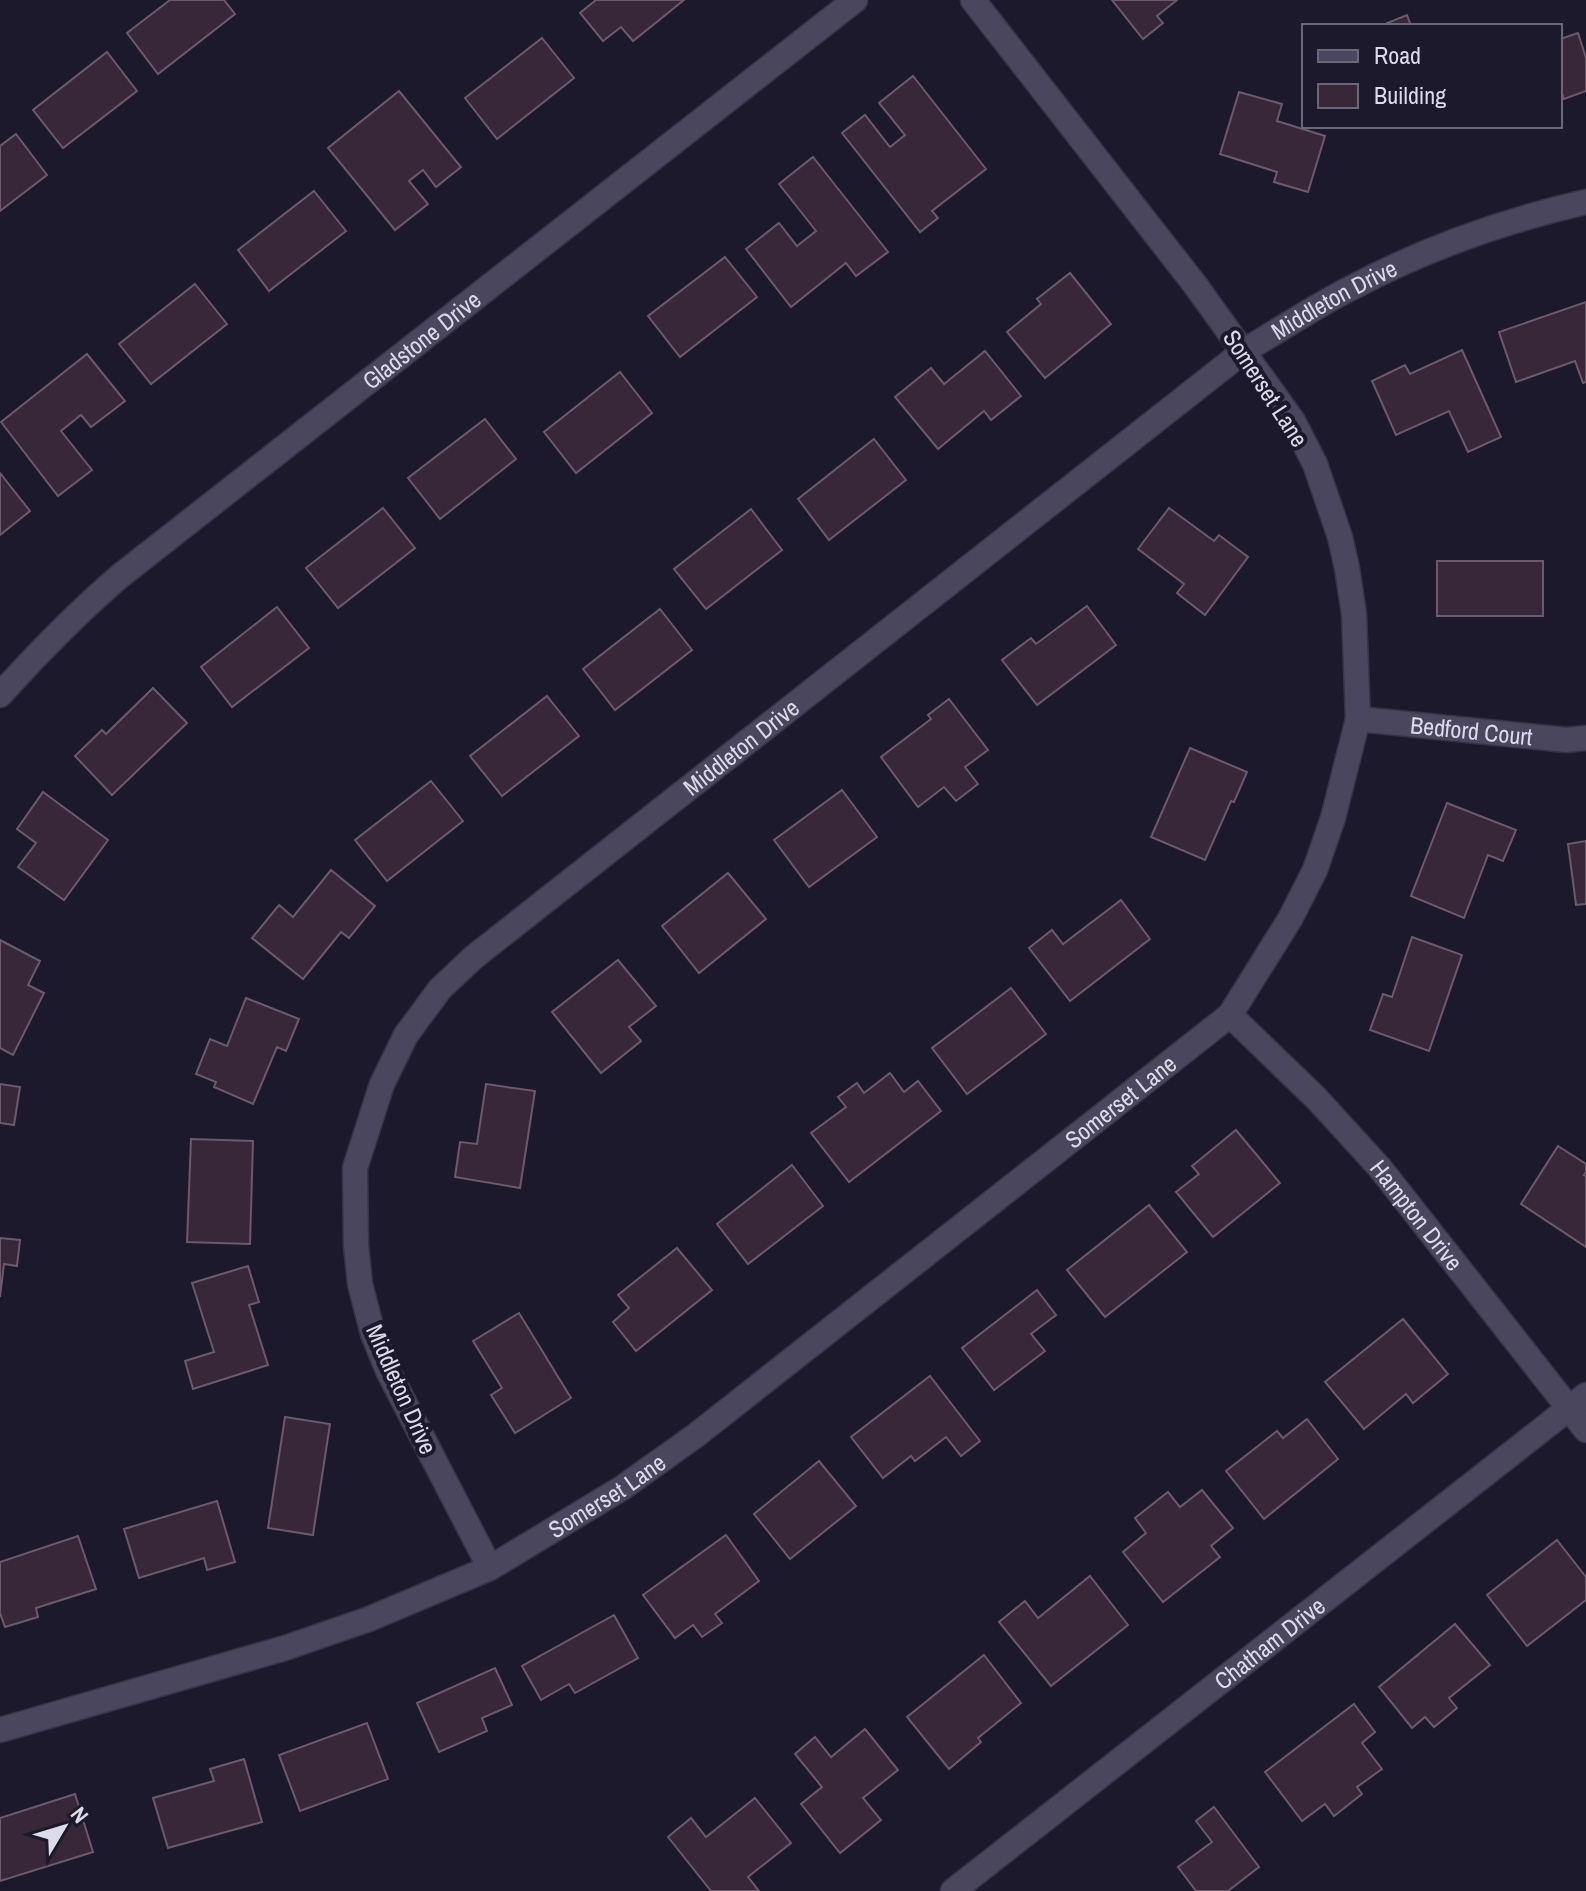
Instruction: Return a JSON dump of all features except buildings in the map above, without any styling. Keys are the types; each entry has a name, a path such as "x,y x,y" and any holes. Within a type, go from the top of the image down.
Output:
{"street":[{"name":"Gladstone Drive","path":"0,695 41,649 120,576 855,0"},
{"name":"Somerset Lane","path":"0,1730 285,1648 369,1619 490,1568 622,1488 695,1436 1230,1015 1290,919 1315,870 1333,818 1358,719 1354,614 1347,568 1340,537 1315,464 1293,421 1244,351 973,0"},
{"name":"Middleton Drive","path":"490,1568 388,1371 373,1334 360,1284 356,1245 355,1168 382,1084 406,1035 440,989 474,957 1244,351 1355,286 1421,255 1496,227 1586,202"},
{"name":"Bedford Court","path":"1358,719 1567,740 1586,738"},
{"name":"Hampton Drive","path":"1230,1015 1317,1099 1380,1168 1577,1401 1586,1430"},
{"name":"Chatham Drive","path":"953,1891 1577,1401"}]}
